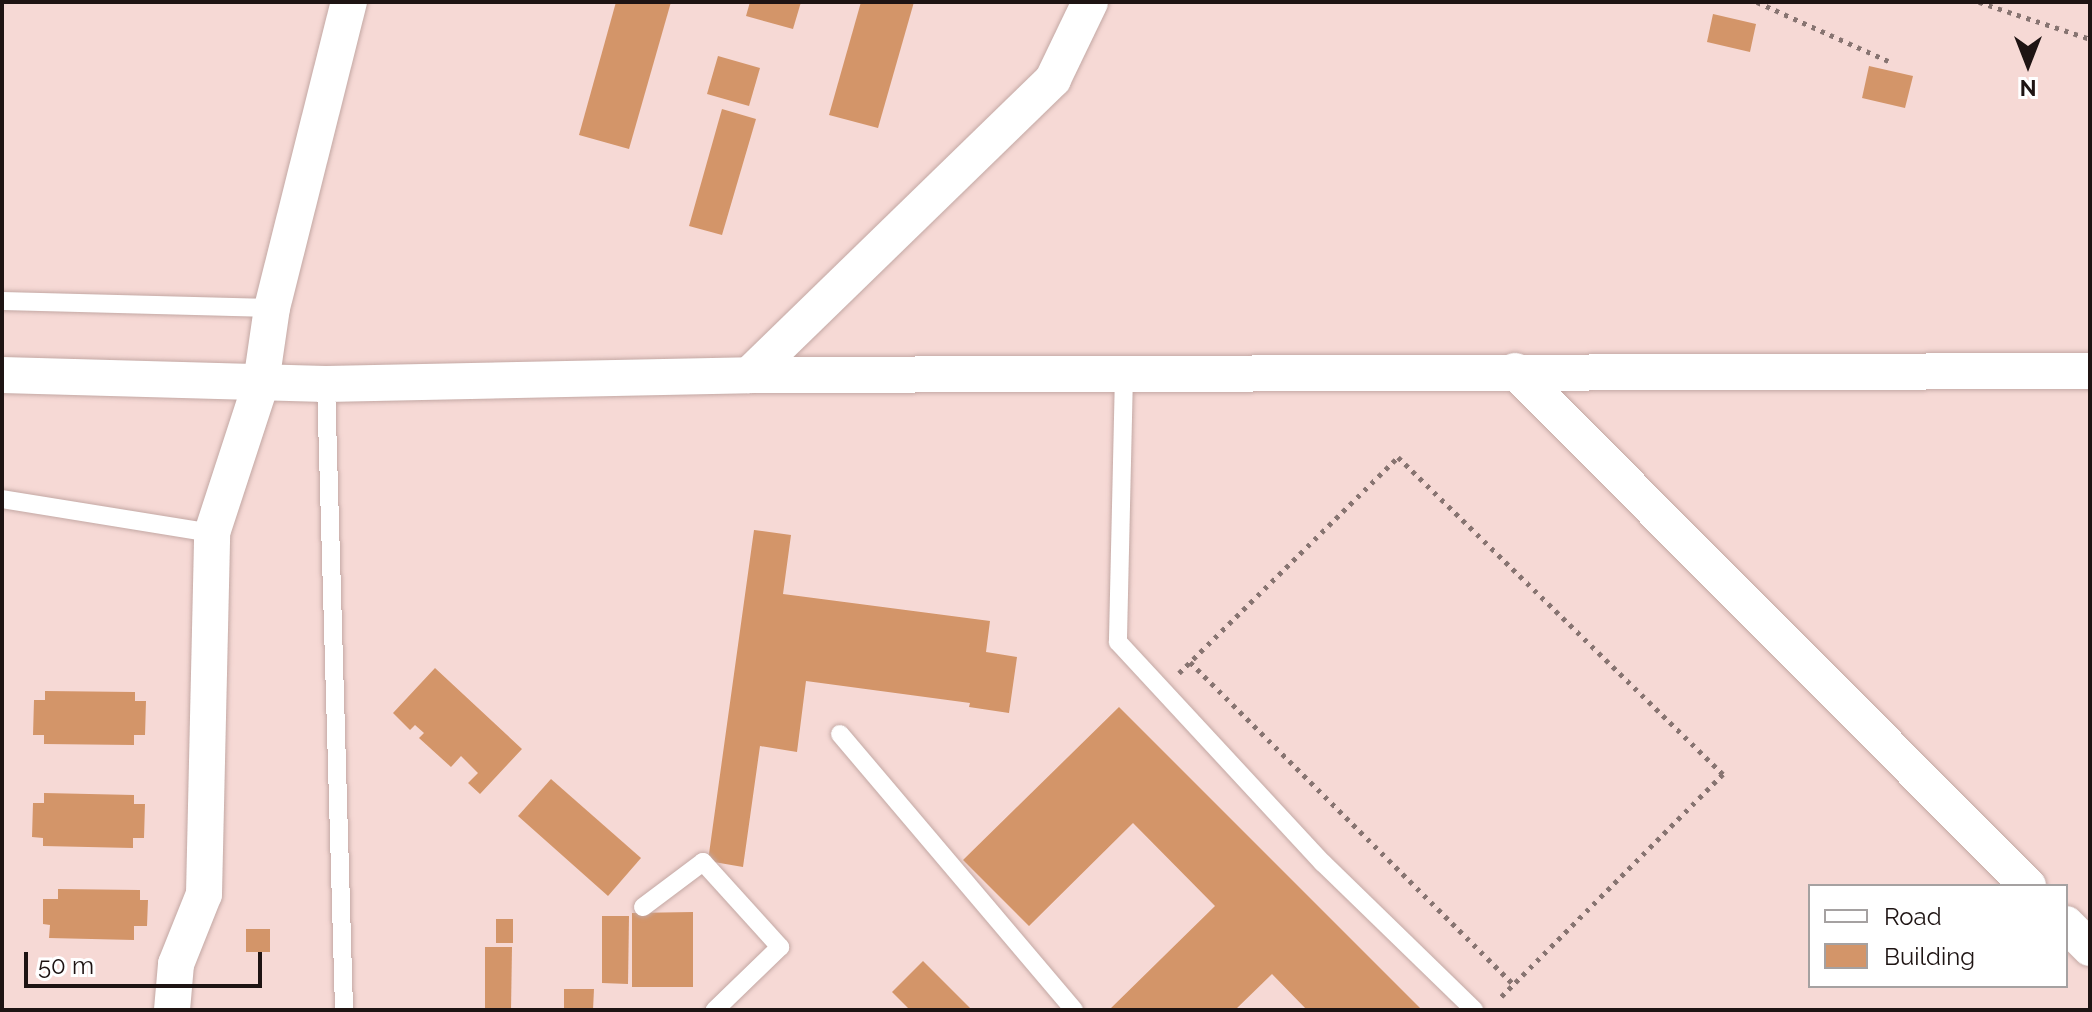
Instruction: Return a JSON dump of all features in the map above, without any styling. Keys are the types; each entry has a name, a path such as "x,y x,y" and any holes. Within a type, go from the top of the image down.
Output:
{"street":[{"path":"172,1010 176,964 204,894 212,533 261,383 272,308 349,2"},
{"path":"749,375 1053,79 1090,2"},
{"path":"1515,371 2026,884"},
{"path":"2,375 326,384 749,375 2090,371"},
{"path":"2068,926 2090,948"}],"lane":[{"path":"2,301 272,308"},
{"path":"1124,374 1118,642 1323,863 1474,1010"},
{"path":"326,384 344,1010"},
{"path":"2,499 212,533"},
{"path":"840,734 1074,1010"},
{"path":"643,907 703,862 780,947 715,1010"}],"path":[{"path":"1757,2 1888,61"},
{"path":"1979,2 2090,39"},
{"path":"1162,690 1398,457 1723,774 1487,1010"},
{"path":"1190,662 1513,984"}],"building":[{"path":"616,2 671,2 629,149 579,135"},
{"path":"750,2 801,2 793,29 746,16"},
{"path":"861,2 914,2 878,128 829,115"},
{"path":"1713,14 1756,24 1750,52 1707,42"},
{"path":"718,56 760,68 749,106 707,94"},
{"path":"1869,66 1913,76 1905,108 1862,98"},
{"path":"722,109 756,119 722,235 689,226"},
{"path":"754,530 791,535 783,594 990,621 986,652 1017,657 1009,713 969,707 970,703 806,681 797,752 760,746 743,867 708,861"},
{"path":"435,668 522,749 480,794 468,783 478,773 461,756 451,767 419,738 424,733 415,725 410,730 393,713"},
{"path":"45,691 135,692 135,701 146,701 145,735 134,735 134,745 44,744 44,735 33,735 34,700 45,700"},
{"path":"1119,707 1422,1010 1307,1010 1272,974 1235,1010 1109,1010 1215,906 1133,823 1029,926 963,860"},
{"path":"551,779 641,858 608,896 518,816"},
{"path":"44,793 134,795 134,804 145,804 144,838 133,838 133,848 43,846 43,838 32,837 33,803 44,803"},
{"path":"58,889 140,890 140,900 148,900 147,926 134,926 134,940 49,938 50,925 43,924 43,899 58,899"},
{"path":"693,912 693,987 632,987 632,913"},
{"path":"602,916 629,916 628,984 602,983"},
{"path":"496,919 513,919 513,943 496,943"},
{"path":"246,929 270,929 270,952 246,952"},
{"path":"485,947 512,947 511,1010 485,1010"},
{"path":"923,961 972,1010 910,1010 892,992"},
{"path":"564,989 594,989 593,1010 564,1010"}]}
